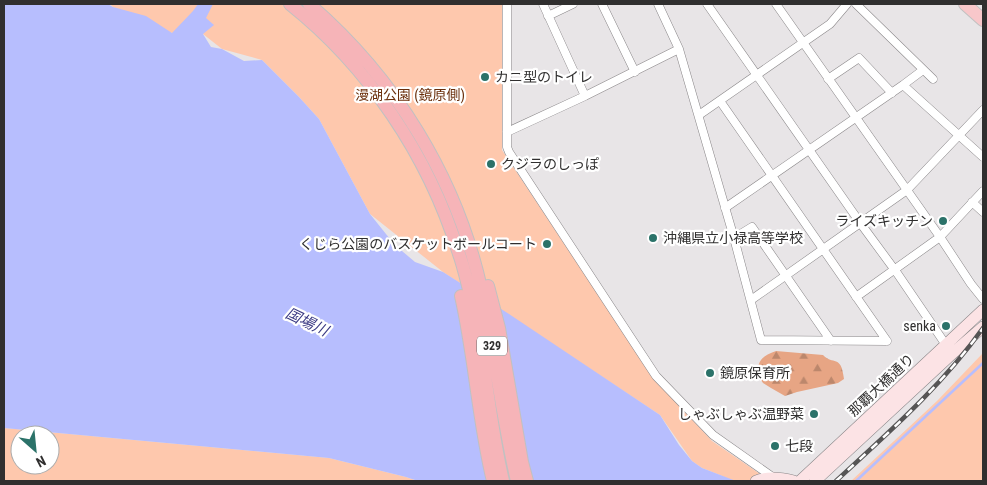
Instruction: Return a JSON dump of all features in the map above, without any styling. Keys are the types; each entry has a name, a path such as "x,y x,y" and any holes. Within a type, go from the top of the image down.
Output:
{"highway":[{"name":"329","path":"290,4 325,35 359,71 389,110 418,158 433,188 470,246 480,287 517,481"},
{"name":"329","path":"309,4 348,40 398,102 429,151 442,176 472,303 492,427 503,481"},
{"path":"452,215 451,252 468,330 483,431 493,481"},
{"path":"452,215 476,245 497,318 527,481"}],"main road":[{"path":"965,4 983,20"},
{"name":"那覇大橋通り","path":"800,481 983,310"},
{"name":"那覇大橋通り","path":"816,481 947,358 983,328"},
{"path":"756,481 763,478 794,481"}],"street":[{"path":"506,4 507,147 509,152 653,372 713,435 774,478"},
{"path":"543,4 585,96"},
{"path":"548,16 573,4"},
{"path":"602,4 635,72"},
{"path":"707,4 946,345"},
{"path":"776,4 983,299"},
{"path":"699,115 830,24 847,4"},
{"path":"856,4 933,80"},
{"path":"661,5 679,49 699,115 761,340 887,341 720,101"},
{"path":"507,132 635,72 679,49"},
{"path":"828,78 859,58 892,93"},
{"path":"725,208 923,70"},
{"path":"904,85 983,158"},
{"path":"751,300 907,190 983,110"},
{"path":"856,297 940,237 983,191"},
{"path":"972,202 983,212"},
{"path":"734,238 752,227 832,341"}],"green space":[{"name":"漫湖公園 (鏡原側)","path":"110,4 502,4 502,150 653,378 712,441 770,481 733,481 702,468 692,461 660,415 443,272 370,214 319,119 262,60 222,49 203,34 172,33"},
{"path":"776,351 823,355 839,363 844,379 838,383 785,396 763,383 757,374 760,361"},
{"path":"983,353 983,481 851,481 937,401"},
{"path":"4,428 10,429 10,475 60,475 60,433 329,458 418,481 4,481"}],"water":[{"name":"国場川","path":"4,4 108,4 146,16 172,33 198,4 213,4 206,18 214,25 203,34 211,47 222,49 244,61 262,60 299,97 319,119 370,214 402,251 415,262 443,272 660,415 679,445 692,461 702,468 736,481 418,481 329,458 60,433 60,425 10,425 10,429 4,428"}],"waterway":[{"path":"856,481 983,363"}],"railway":[{"path":"836,481 895,427 932,389 950,370 983,328"}],"place":[{"name":"カニ型のトイレ","path":"485,77"},
{"name":"クジラのしっぽ","path":"491,164"},
{"name":"ライズキッチン","path":"943,221"},
{"name":"沖縄県立小禄高等学校","path":"653,238"},
{"name":"くじら公園のバスケットボールコート","path":"547,244"},
{"name":"senka","path":"946,326"},
{"name":"鏡原保育所","path":"710,373"},
{"name":"しゃぶしゃぶ温野菜","path":"814,414"},
{"name":"七段","path":"775,446"}]}
